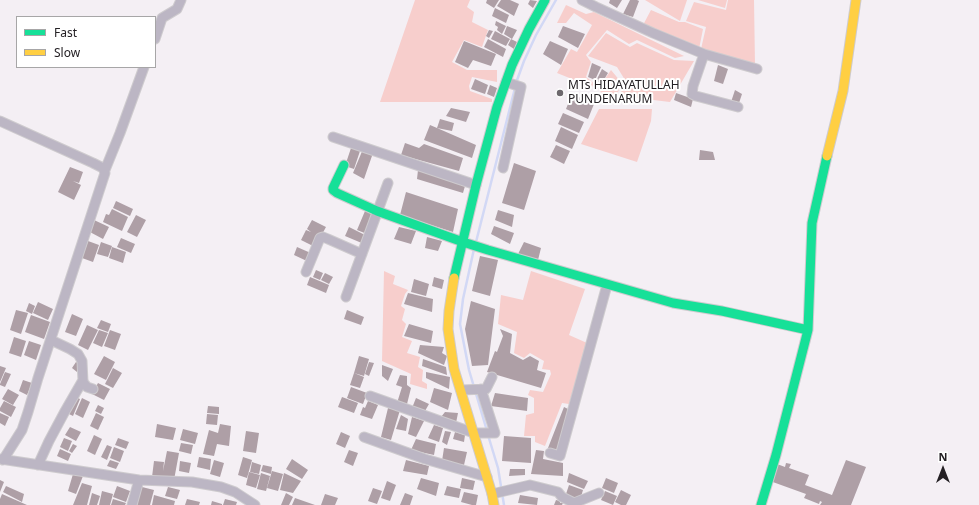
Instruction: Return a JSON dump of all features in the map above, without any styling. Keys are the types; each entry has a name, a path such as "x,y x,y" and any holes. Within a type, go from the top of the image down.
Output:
{"street":[{"path":"156,35 162,18 177,9 181,0"},
{"path":"494,505 495,493 487,477 483,433 460,390 454,368 448,329 449,311 453,283 466,242 476,185 497,106 512,84 512,66 528,29 545,0"},
{"path":"582,0 653,33 704,54 758,69"},
{"path":"761,505 776,455 808,330 812,223 843,91 856,0"},
{"path":"704,54 692,86 692,94 738,107"},
{"path":"144,68 105,170 104,178 22,430 2,460 139,480 192,482 221,487 235,492 255,505"},
{"path":"502,168 521,87 512,84"},
{"path":"0,121 93,163 105,170"},
{"path":"333,137 476,185"},
{"path":"344,165 333,190 377,211 488,250 673,304 722,311 808,330"},
{"path":"346,297 388,183"},
{"path":"306,272 320,238 323,237 362,254"},
{"path":"550,453 560,456 607,285"},
{"path":"51,340 78,354 82,361 83,380 87,387 93,389"},
{"path":"460,390 486,389 492,377"},
{"path":"38,465 60,420 83,380"},
{"path":"370,396 483,433 496,433 477,389"},
{"path":"364,437 425,459 487,477"},
{"path":"132,505 139,480"},
{"path":"495,493 530,485 558,492 562,498 574,503 599,493"}],"shaded area":[{"path":"415,0 470,0 467,7 474,12 472,22 488,30 482,47 464,40 452,62 467,70 497,70 497,82 472,77 469,86 470,91 492,99 492,102 380,102"},
{"path":"645,0 687,0 680,21"},
{"path":"698,0 727,0 725,8"},
{"path":"728,0 754,0 755,65 701,49 706,27 686,21 694,2 726,10"},
{"path":"566,5 586,14 594,12 684,56 675,58 637,40 629,44 607,30 586,55 591,62 586,77 594,83 592,87 557,73 571,49 577,52 592,25 574,13 566,23 557,23"},
{"path":"651,10 679,22 685,22 703,29 699,49 643,25"},
{"path":"606,33 630,47 637,43 674,60 694,61 670,102 620,96 625,80 617,67 588,56"},
{"path":"611,70 621,82 617,96 621,100 620,102 610,101 598,89"},
{"path":"599,109 652,109 651,121 637,162 581,144"},
{"path":"384,271 395,276 393,284 408,290 401,306 405,309 402,320 406,324 402,337 412,341 407,353 420,357 418,367 423,370 422,381 427,384 427,389 410,384 411,374 382,361"},
{"path":"531,271 585,289 569,335 587,343 569,404 562,403 545,446 535,442 535,436 524,436 526,415 534,413 534,398 528,395 530,390 543,392 551,374 550,370 542,369 544,361 530,353 524,358 514,353 517,332 498,324 501,295 523,300"}],"building":[{"path":"487,0 499,0 494,8 486,3"},
{"path":"501,0 510,0 519,4 514,16 497,6"},
{"path":"530,0 537,1 533,8 528,4"},
{"path":"610,0 622,0 617,8 609,3"},
{"path":"630,0 639,1 633,17 623,14"},
{"path":"495,8 509,15 506,23 492,16"},
{"path":"496,21 506,26 502,34 497,30 498,27 495,25"},
{"path":"507,26 517,30 512,39 504,34"},
{"path":"563,26 585,34 578,48 558,37"},
{"path":"489,30 493,31 489,38 486,36"},
{"path":"495,31 510,39 506,46 491,39"},
{"path":"488,39 506,49 503,57 484,47"},
{"path":"511,39 517,42 514,49 508,45"},
{"path":"464,41 496,54 491,66 473,60 468,68 455,62"},
{"path":"550,41 568,49 561,65 543,54"},
{"path":"592,63 601,67 595,80 588,77"},
{"path":"718,65 728,69 723,84 714,81"},
{"path":"602,69 608,73 602,83 596,81"},
{"path":"475,79 488,85 485,94 471,89"},
{"path":"490,85 497,88 494,97 487,94"},
{"path":"735,90 742,94 739,103 731,102"},
{"path":"676,93 693,99 691,107 674,100"},
{"path":"572,94 594,104 588,119 566,109"},
{"path":"451,108 470,112 466,122 446,116"},
{"path":"563,113 584,122 579,133 558,124"},
{"path":"440,119 454,123 452,131 437,128"},
{"path":"430,125 476,145 472,158 424,140"},
{"path":"561,127 578,135 572,149 555,141"},
{"path":"405,143 419,148 424,144 463,158 459,171 401,155"},
{"path":"352,145 361,148 354,169 345,166"},
{"path":"556,145 570,151 564,164 550,157"},
{"path":"363,149 373,153 364,179 353,173"},
{"path":"700,150 713,152 715,160 699,160"},
{"path":"514,163 536,171 524,210 502,203"},
{"path":"70,167 83,172 79,183 73,181 81,185 74,200 58,192"},
{"path":"418,170 465,186 463,193 417,179"},
{"path":"406,192 458,209 453,232 400,215"},
{"path":"116,201 133,209 130,216 113,208"},
{"path":"112,209 128,217 122,231 103,222 106,214 109,215"},
{"path":"498,210 514,215 512,227 495,220"},
{"path":"365,211 375,215 367,234 357,230"},
{"path":"136,215 146,220 137,237 127,232"},
{"path":"94,220 109,227 103,239 88,231"},
{"path":"312,220 326,227 315,247 301,240 306,230 311,232 307,229"},
{"path":"494,226 514,233 510,244 491,234"},
{"path":"349,227 367,236 364,244 345,236"},
{"path":"399,227 416,231 411,244 394,239"},
{"path":"427,237 442,241 438,251 425,248"},
{"path":"121,238 135,244 131,253 117,247"},
{"path":"88,241 99,245 93,262 82,258"},
{"path":"101,242 112,246 108,257 97,254"},
{"path":"524,242 541,248 538,260 518,254"},
{"path":"112,247 126,252 123,263 109,258"},
{"path":"297,247 313,254 309,262 294,255"},
{"path":"480,256 498,260 490,296 472,291"},
{"path":"316,270 323,273 320,280 313,277"},
{"path":"325,273 333,277 329,284 321,280"},
{"path":"310,277 329,285 326,293 307,285"},
{"path":"434,277 444,280 442,289 432,286"},
{"path":"414,279 429,284 426,296 411,292"},
{"path":"408,293 433,299 432,312 404,304"},
{"path":"471,301 495,309 488,365 472,366 465,329"},
{"path":"38,302 53,309 48,320 33,313"},
{"path":"29,303 35,306 32,314 26,311"},
{"path":"16,310 28,313 21,334 10,330"},
{"path":"347,310 364,317 361,325 344,319"},
{"path":"72,314 83,319 76,336 65,332"},
{"path":"31,315 50,322 44,339 25,332"},
{"path":"101,320 111,324 108,332 97,328"},
{"path":"409,324 433,331 431,343 404,336"},
{"path":"87,325 98,330 88,350 78,345"},
{"path":"500,329 512,334 510,353 523,360 530,356 539,361 537,370 546,373 541,388 487,372 495,351 497,352 503,336"},
{"path":"99,330 108,333 102,347 93,343"},
{"path":"110,330 121,334 115,350 104,346"},
{"path":"14,337 26,341 21,357 9,353"},
{"path":"29,341 41,345 36,360 24,355"},
{"path":"420,345 444,347 442,353 447,356 444,365 418,353"},
{"path":"104,356 115,362 106,380 94,374"},
{"path":"359,356 369,359 364,376 354,373"},
{"path":"423,359 446,367 447,375 422,366"},
{"path":"76,362 81,365 77,372 72,368"},
{"path":"369,362 374,363 369,376 365,374"},
{"path":"382,365 393,369 388,381 382,376"},
{"path":"0,366 6,368 0,382"},
{"path":"113,368 122,373 113,388 105,384"},
{"path":"5,372 11,374 5,387 0,384"},
{"path":"426,372 450,377 449,389 426,378"},
{"path":"354,373 364,377 360,388 350,385"},
{"path":"400,375 407,376 407,385 411,388 407,404 397,403 402,387 396,385"},
{"path":"23,380 32,383 27,395 19,391"},
{"path":"98,383 110,389 104,400 92,394"},
{"path":"351,387 367,393 363,404 347,398"},
{"path":"434,388 452,393 448,410 430,402"},
{"path":"8,389 19,395 13,405 2,399"},
{"path":"495,393 528,398 527,411 491,406"},
{"path":"74,396 80,399 73,416 67,413"},
{"path":"342,397 358,403 354,413 338,407"},
{"path":"82,398 90,402 83,418 75,414"},
{"path":"416,398 429,404 425,411 412,408"},
{"path":"4,401 16,407 11,417 0,411"},
{"path":"368,401 378,405 372,419 360,415 363,407 365,408"},
{"path":"98,405 104,408 101,414 95,411"},
{"path":"208,406 219,407 219,414 207,413"},
{"path":"564,407 568,409 558,450 548,448"},
{"path":"388,408 400,410 391,440 381,437"},
{"path":"445,412 458,413 456,423 441,417"},
{"path":"0,413 9,417 5,426 0,423"},
{"path":"96,413 104,417 98,430 90,426"},
{"path":"207,414 218,415 217,425 206,424"},
{"path":"401,415 408,419 406,431 396,429"},
{"path":"412,417 424,421 416,437 408,434"},
{"path":"157,424 176,428 173,440 155,437"},
{"path":"220,424 231,426 229,446 217,444 214,456 203,454 209,430 218,433"},
{"path":"434,425 443,428 439,442 428,438"},
{"path":"70,427 81,432 76,441 65,435"},
{"path":"183,429 198,433 195,444 180,440"},
{"path":"246,431 259,433 256,453 243,451"},
{"path":"445,431 451,432 447,445 442,442"},
{"path":"341,432 350,436 345,448 336,444"},
{"path":"455,432 465,435 464,442 453,439"},
{"path":"94,435 102,439 95,455 87,451"},
{"path":"504,436 531,438 531,463 502,461"},
{"path":"64,438 72,441 68,451 60,447"},
{"path":"118,438 129,442 126,449 115,445"},
{"path":"416,439 436,444 434,455 411,450"},
{"path":"181,443 193,445 191,454 179,451"},
{"path":"73,444 77,446 72,453 69,451"},
{"path":"107,445 112,447 107,460 101,457"},
{"path":"114,447 124,451 120,462 110,458"},
{"path":"444,448 467,452 464,465 442,461"},
{"path":"60,449 71,454 68,461 57,456"},
{"path":"349,450 358,453 353,466 344,462"},
{"path":"536,450 544,451 543,459 563,463 563,476 531,474"},
{"path":"167,451 179,453 174,480 152,477 154,461 164,462 163,471"},
{"path":"199,457 211,459 210,470 197,467"},
{"path":"243,457 252,460 247,478 238,475"},
{"path":"292,459 308,470 302,479 286,469"},
{"path":"110,460 119,463 116,469 107,466"},
{"path":"214,460 224,463 220,477 210,474"},
{"path":"406,460 429,466 427,475 403,471"},
{"path":"846,460 866,467 851,505 820,505 822,502 820,501 819,504 804,498 806,494 770,481 777,464 785,467 786,463 791,464 789,468 809,475 805,485 832,495"},
{"path":"180,461 191,463 189,473 179,471"},
{"path":"252,462 261,465 259,474 250,472"},
{"path":"263,465 272,467 271,474 261,471"},
{"path":"510,469 525,469 525,475 509,476"},
{"path":"272,471 283,474 278,491 267,488"},
{"path":"249,472 260,475 256,488 246,485"},
{"path":"261,473 270,476 266,491 257,489"},
{"path":"284,473 301,481 293,493 280,490"},
{"path":"569,473 588,481 584,489 567,482"},
{"path":"73,474 83,476 76,494 68,491"},
{"path":"421,478 439,483 436,496 417,489"},
{"path":"462,478 475,481 473,490 460,488"},
{"path":"606,478 618,483 614,493 602,488"},
{"path":"0,480 4,482 0,492"},
{"path":"387,481 396,485 390,501 381,498"},
{"path":"82,483 92,486 87,505 73,505"},
{"path":"569,485 583,490 580,500 566,494"},
{"path":"6,486 24,494 22,502 3,492"},
{"path":"117,486 130,491 126,502 113,497"},
{"path":"447,486 461,489 459,498 444,495"},
{"path":"142,487 154,490 150,505 137,505"},
{"path":"168,487 180,490 177,499 165,496"},
{"path":"373,488 382,491 377,504 368,501"},
{"path":"621,490 631,495 626,505 621,505 615,502"},
{"path":"102,491 113,494 110,505 99,505"},
{"path":"605,491 617,496 613,505 601,500"},
{"path":"464,492 478,495 476,505 461,502"},
{"path":"92,493 100,496 97,505 89,505"},
{"path":"286,493 293,497 289,505 281,505"},
{"path":"405,493 413,496 410,505 400,505"},
{"path":"2,494 27,505 0,505"},
{"path":"325,494 338,498 335,505 321,505"},
{"path":"154,495 175,501 174,505 152,505"},
{"path":"520,495 538,498 537,505 518,503"},
{"path":"295,498 315,505 292,505"},
{"path":"113,499 126,503 125,505 111,505"},
{"path":"187,499 200,502 199,505 185,505"},
{"path":"225,499 237,502 236,505 223,505"},
{"path":"556,500 563,503 562,505 554,505"},
{"path":"212,501 222,504 222,505 211,505"}],"waterway":[{"path":"516,83 536,35 556,0"},
{"path":"476,242 515,88"},
{"path":"474,249 463,299 460,324 469,370 487,431"},
{"path":"488,435 498,468 504,505"}],"traffic: fast":[{"path":"454,278 476,185 497,107 512,65 545,0"},
{"path":"761,505 776,455 808,330 812,223 827,156"},
{"path":"344,165 333,188 333,190 337,193 377,211 463,242 673,303 722,311 808,330"}],"traffic: slow":[{"path":"827,156 843,91 856,0"},
{"path":"454,278 448,329 454,369 494,505"}],"place":[{"name":"MTs HIDAYATULLAH PUNDENARUM","path":"560,93"}]}
